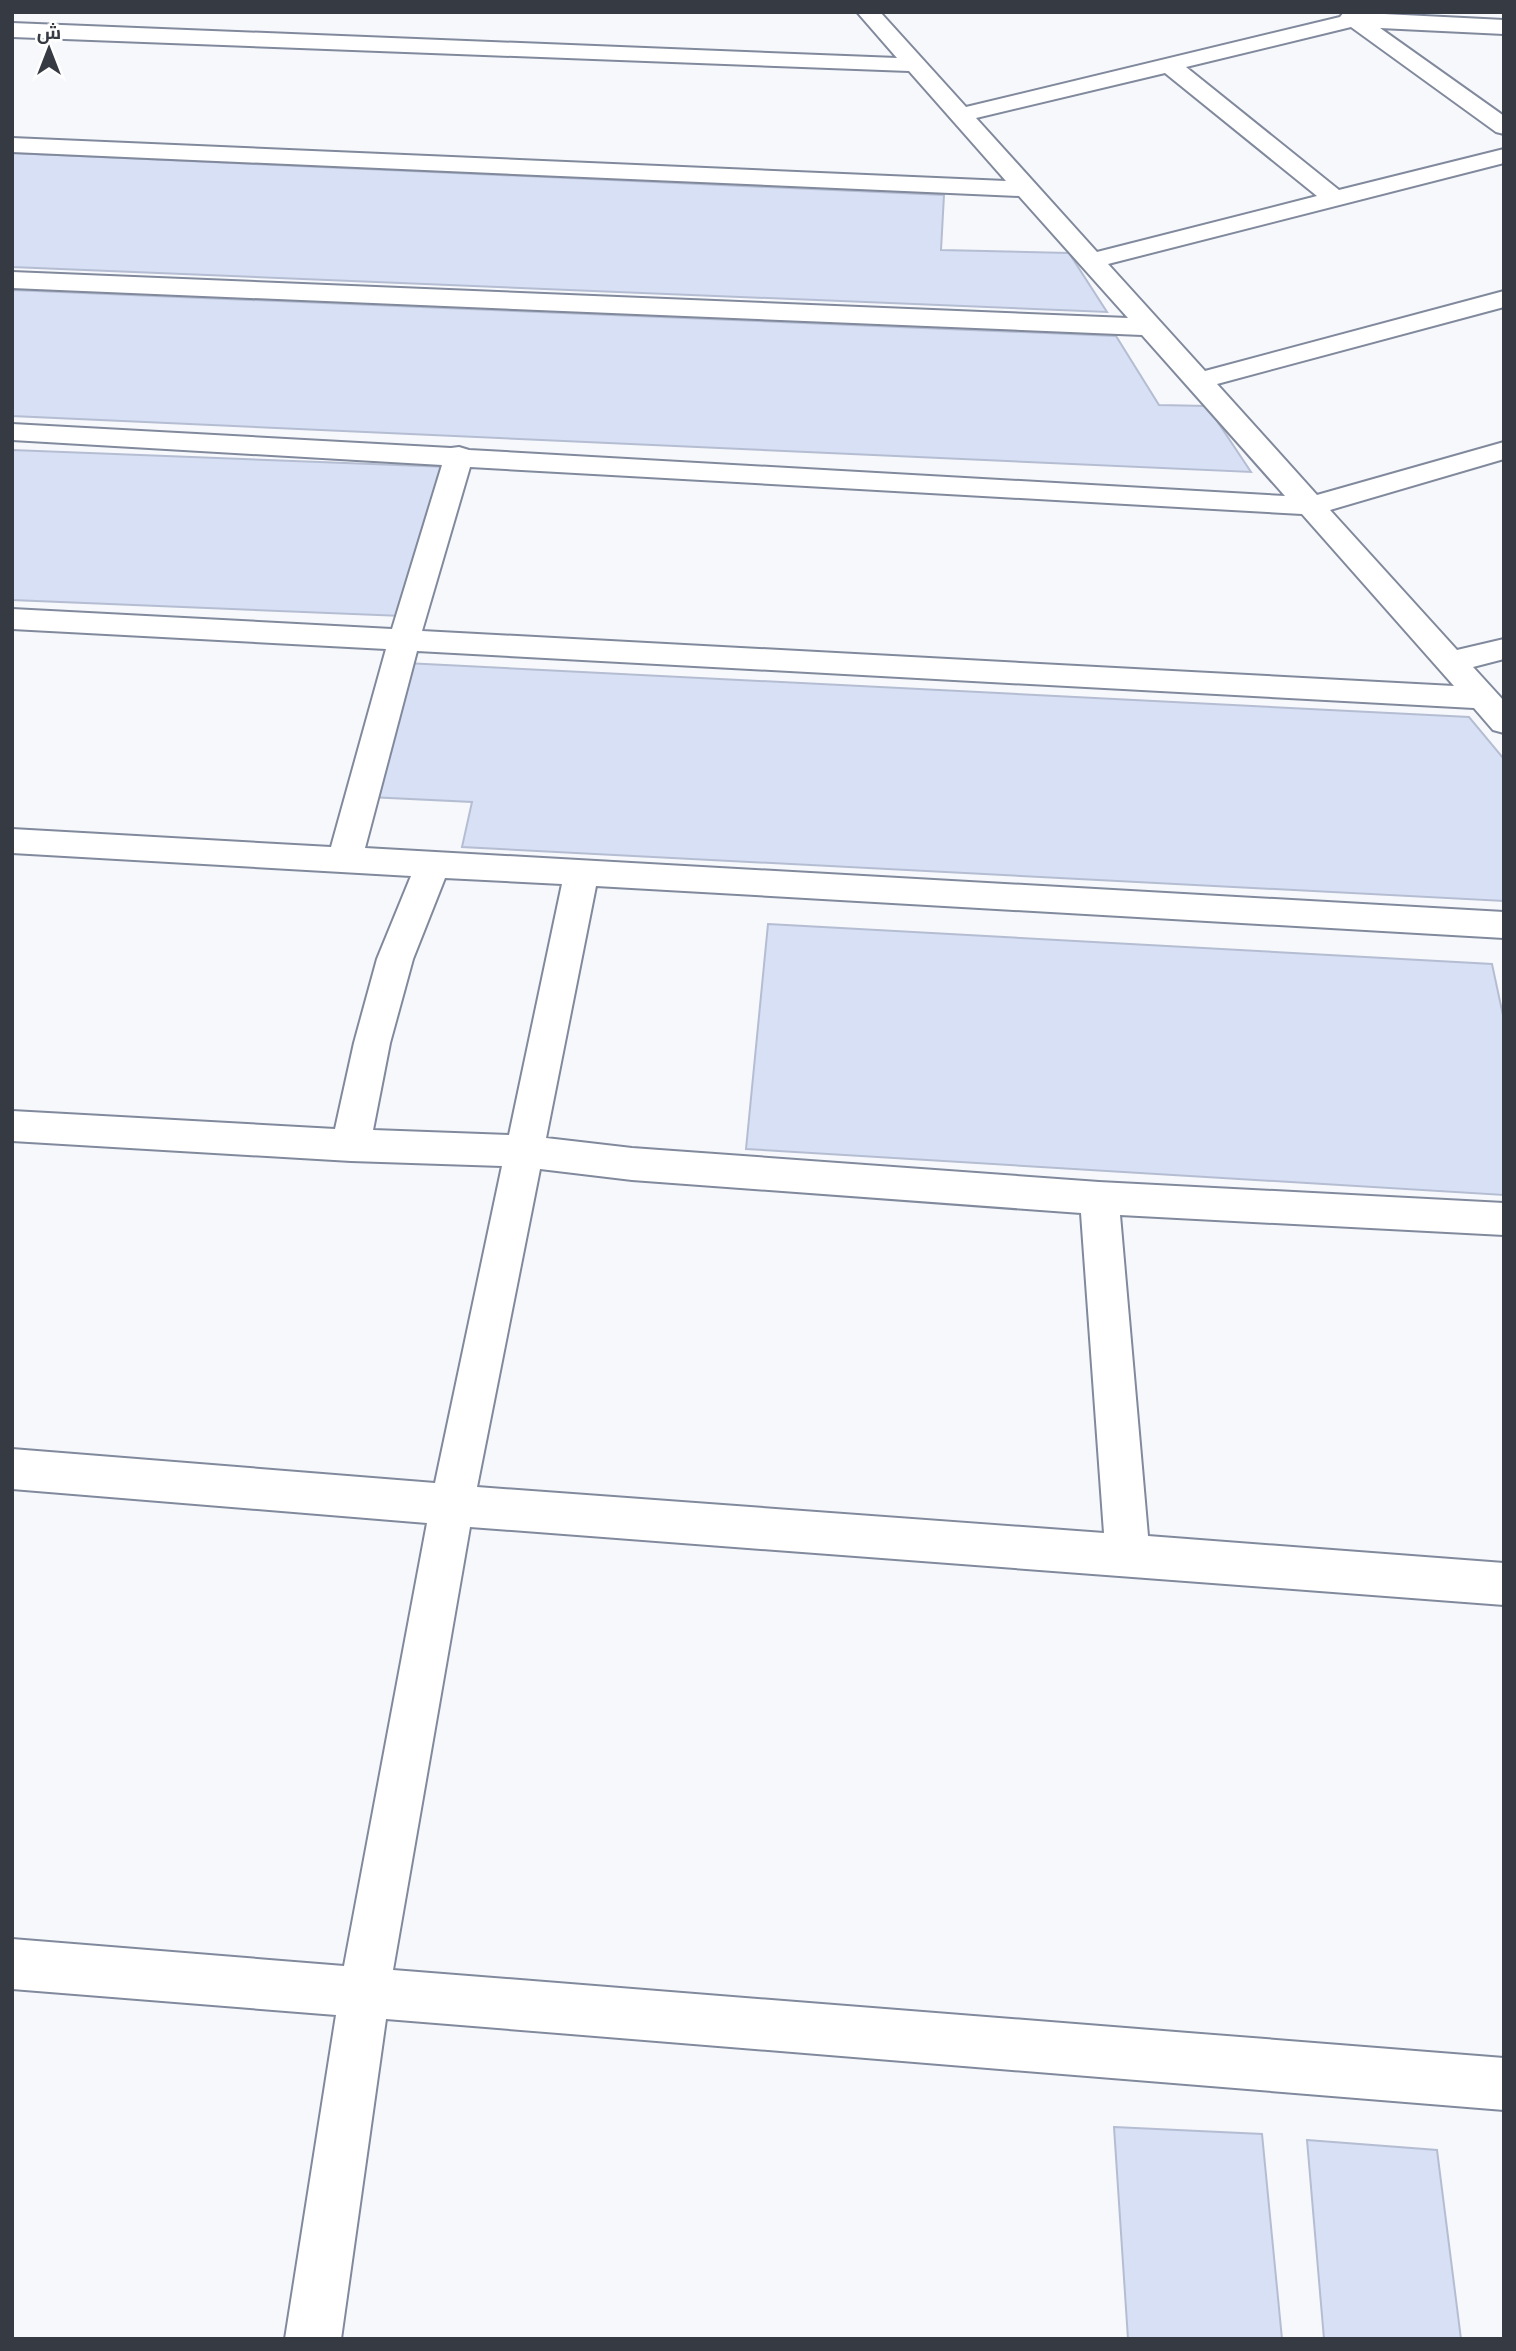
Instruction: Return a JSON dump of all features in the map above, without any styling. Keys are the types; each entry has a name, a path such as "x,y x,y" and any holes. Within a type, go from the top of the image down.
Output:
{"street":[{"path":"868,12 1504,722"},
{"path":"960,115 1169,65 1349,16 1504,27"},
{"path":"1349,16 1504,127"},
{"path":"12,30 915,65"},
{"path":"1169,65 1335,199"},
{"path":"12,145 1026,188"},
{"path":"1091,261 1335,199 1491,166"},
{"path":"12,280 1151,327"},
{"path":"1199,382 1504,299"},
{"path":"12,432 459,455 1311,506 1504,450"},
{"path":"345,859 404,640 459,455"},
{"path":"12,619 1484,698"},
{"path":"1451,662 1504,649"},
{"path":"12,841 1504,925"},
{"path":"351,1145 372,1043 395,959 433,865"},
{"path":"313,2339 364,1994 452,1505 581,874"},
{"path":"12,1126 351,1145 523,1151 632,1164 1099,1198 1504,1219"},
{"path":"1099,1198 1128,1556"},
{"path":"12,1469 1504,1584"},
{"path":"12,1964 1504,2084"}],"building":[{"path":"12,153 944,195 941,250 1069,253 1107,312 12,267"},
{"path":"12,290 1116,336 1159,405 1207,406 1251,472 12,416"},
{"path":"12,450 449,467 402,616 12,600"},
{"path":"405,663 1469,717 1504,759 1504,901 462,847 472,802 369,797"},
{"path":"768,924 1492,964 1504,1020 1504,1195 746,1149"},
{"path":"1114,2127 1262,2134 1282,2339 1128,2339"},
{"path":"1307,2140 1437,2150 1461,2339 1324,2339"}]}
